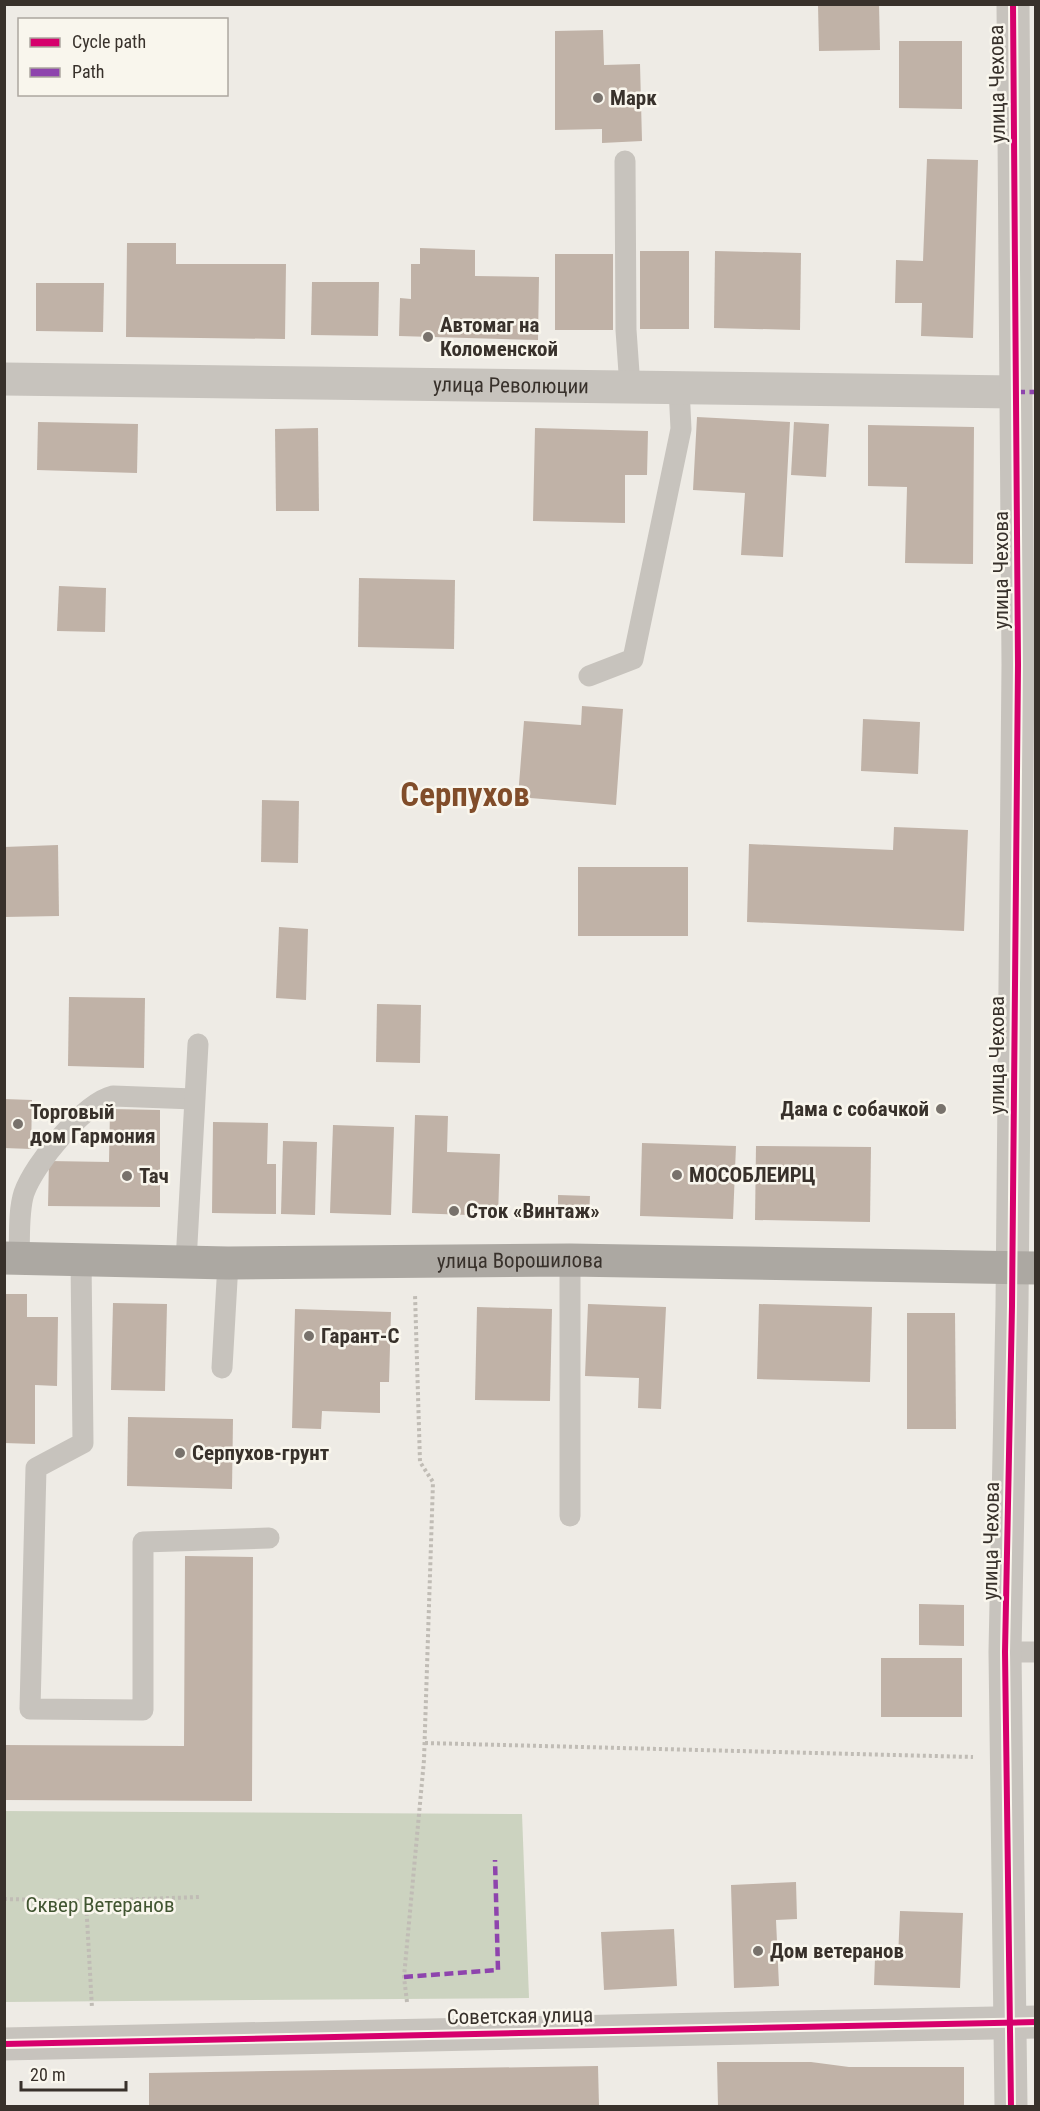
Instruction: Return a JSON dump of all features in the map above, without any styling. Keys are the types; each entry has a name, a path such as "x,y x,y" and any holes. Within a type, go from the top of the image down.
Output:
{"main road":[{"name":"улица Ворошилова","path":"12,1258 228,1263 570,1260 1024,1268"}],"street":[{"name":"улица Чехова","path":"1011,2106 1023,2022 1007,1758 1020,1652 1027,665 1016,392 1013,4"},
{"name":"улица Революции","path":"4,380 1016,392"},
{"name":"Советская улица","path":"4,2044 1023,2022"}],"lane":[{"path":"625,161 626,330 630,387"},
{"path":"589,676 633,658 681,429 679,388"},
{"path":"186,1262 198,1044"},
{"path":"12,1258 23,1196 30,1177 83,1115 105,1098 113,1096 194,1099"},
{"path":"81,1258 83,1443 36,1468 30,1709 143,1710 143,1542 269,1538"},
{"path":"570,1260 570,1516"},
{"path":"222,1368 228,1263"}],"path":[{"path":"410,2035 404,1977 425,1743 433,1482 420,1462 414,1262"},
{"path":"425,1743 1007,1758"},
{"path":"4,1899 86,1901 200,1897"},
{"path":"86,1901 94,2042"}],"green space":[{"name":"Сквер Ветеранов","path":"4,1811 522,1814 529,1998 5,2002"}],"building":[{"path":"818,4 879,4 880,50 819,51"},
{"name":"Марк","path":"603,30 604,65 640,64 642,141 602,143 602,129 555,130 555,31"},
{"path":"899,41 962,41 962,109 899,108"},
{"path":"927,159 978,160 973,338 921,336 922,303 895,303 896,260 923,261"},
{"path":"127,243 176,243 176,264 286,264 285,339 126,337"},
{"path":"420,248 475,250 475,276 539,277 538,340 399,336 400,298 411,299 411,264 420,264"},
{"path":"640,251 689,251 689,329 640,329"},
{"path":"715,251 801,253 800,330 714,328"},
{"path":"555,254 613,254 613,330 555,330"},
{"path":"312,282 379,282 378,336 311,335"},
{"path":"36,283 104,283 103,332 36,331"},
{"path":"697,417 790,422 783,557 741,555 745,493 693,490"},
{"path":"38,422 138,424 137,473 37,470"},
{"path":"794,422 829,424 826,477 791,475"},
{"path":"868,425 974,427 973,564 905,563 907,487 868,486"},
{"path":"318,428 319,511 276,511 275,429"},
{"path":"535,428 648,431 647,475 625,475 625,523 533,521"},
{"path":"359,578 455,580 454,649 358,647"},
{"path":"59,586 106,588 105,632 57,631"},
{"path":"582,706 623,709 616,805 518,797 524,721 581,725"},
{"path":"863,719 920,722 918,774 861,771"},
{"path":"262,800 299,801 298,863 261,862"},
{"path":"894,827 968,830 964,931 747,922 749,844 893,850"},
{"path":"58,845 59,916 4,917 4,847"},
{"path":"578,867 688,867 688,936 578,936"},
{"path":"279,927 308,929 306,1000 276,998"},
{"path":"69,997 145,998 144,1068 68,1066"},
{"path":"377,1004 421,1005 420,1063 376,1062"},
{"name":"Торговый дом Гармония","path":"4,1099 32,1100 31,1149 4,1148"},
{"path":"110,1109 160,1110 160,1207 48,1206 49,1161 109,1162"},
{"path":"415,1115 448,1116 447,1152 500,1154 498,1216 412,1213"},
{"path":"213,1122 268,1123 267,1164 276,1164 276,1214 212,1213"},
{"path":"333,1125 394,1127 391,1215 330,1213"},
{"path":"283,1141 317,1142 315,1215 281,1214"},
{"path":"642,1143 736,1146 733,1219 640,1216"},
{"path":"756,1146 871,1147 870,1222 755,1220"},
{"path":"558,1195 590,1196 589,1217 558,1216"},
{"path":"4,1294 27,1294 27,1317 58,1317 57,1386 35,1385 35,1444 4,1443"},
{"path":"113,1303 167,1304 165,1391 111,1390"},
{"path":"588,1304 666,1307 661,1409 638,1408 639,1378 585,1376"},
{"path":"759,1304 872,1307 870,1382 757,1379"},
{"path":"477,1307 552,1309 550,1401 475,1400"},
{"path":"295,1309 391,1312 389,1382 380,1382 380,1413 322,1411 321,1429 292,1428"},
{"path":"907,1313 955,1313 956,1429 907,1429"},
{"name":"Серпухов-грунт","path":"128,1417 233,1419 232,1489 127,1486"},
{"path":"185,1556 253,1557 252,1801 4,1800 4,1745 184,1746"},
{"path":"919,1604 964,1605 964,1646 919,1645"},
{"path":"881,1658 962,1658 962,1717 881,1717"},
{"path":"796,1882 797,1919 776,1920 779,1986 734,1988 731,1885"},
{"path":"900,1911 963,1913 960,1988 874,1985 875,1958 898,1958"},
{"path":"674,1929 677,1986 604,1990 601,1932"},
{"path":"717,2062 811,2062 849,2067 964,2067 964,2106 718,2106"},
{"path":"598,2066 599,2106 149,2106 149,2073"}],"marked path":[{"path":"1016,392 1036,392"},
{"path":"404,1977 498,1970 495,1860"}],"cycle path":[{"path":"1011,2106 1005,1652 1012,1306 1018,665 1013,4"},
{"path":"4,2044 1036,2022"}],"place":[{"name":"Марк","path":"598,98"},
{"name":"Автомаг на Коломенской","path":"428,337"},
{"name":"Дама с собачкой","path":"941,1109"},
{"name":"Торговый дом Гармония","path":"18,1124"},
{"name":"МОСОБЛЕИРЦ","path":"677,1175"},
{"name":"Тач","path":"127,1176"},
{"name":"Сток «Винтаж»","path":"454,1211"},
{"name":"Гарант-С","path":"309,1336"},
{"name":"Серпухов-грунт","path":"180,1453"},
{"name":"Дом ветеранов","path":"758,1951"}],"district":[{"name":"Серпухов","path":"465,794"}]}
